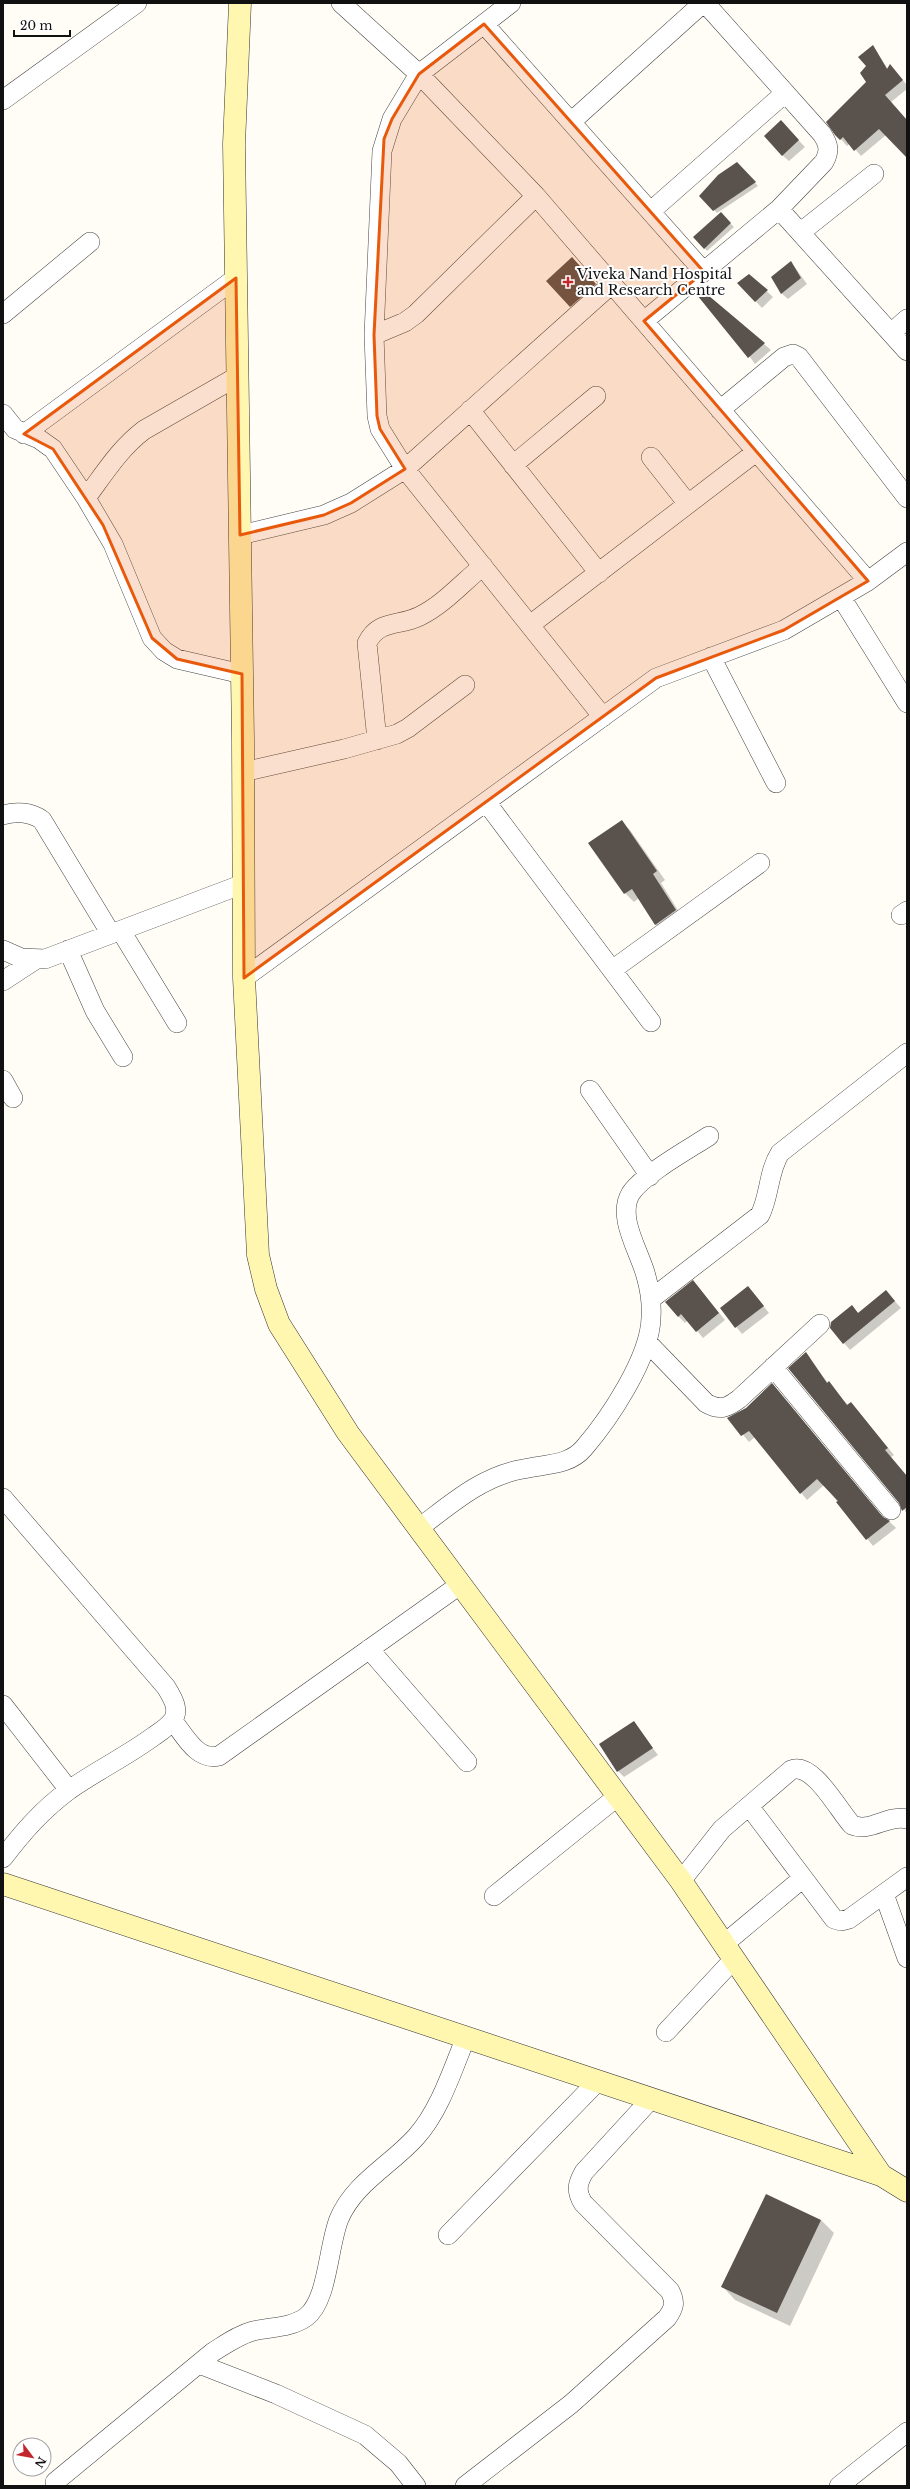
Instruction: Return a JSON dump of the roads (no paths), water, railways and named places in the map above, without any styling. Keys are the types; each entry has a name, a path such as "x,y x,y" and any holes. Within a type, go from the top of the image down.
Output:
{"street":[{"path":"3,100 137,3"},
{"path":"240,3 234,144 242,674 244,978 258,1255 266,1289 278,1324 348,1433 681,1881 881,2175"},
{"path":"341,3 418,74 536,196 613,283 720,410 868,581"},
{"path":"510,3 418,74 392,119 384,139 374,335 377,416 380,429 405,469 603,717"},
{"path":"571,122 704,3 822,134 828,144 828,154 824,162 779,209 644,321"},
{"path":"484,24 704,272"},
{"path":"650,211 785,93"},
{"path":"801,232 874,174"},
{"path":"374,335 405,322 416,314 536,196"},
{"path":"779,209 907,351"},
{"path":"3,314 90,242"},
{"path":"24,434 236,278"},
{"path":"240,535 324,515 351,503 405,469 613,283"},
{"path":"891,333 907,319"},
{"path":"720,410 784,357 793,354 800,356 907,498"},
{"path":"86,498 120,450 130,440 144,430 238,376"},
{"path":"513,465 596,396"},
{"path":"470,410 599,573"},
{"path":"3,414 15,429 39,439 53,449 86,498 113,544 152,638 164,651 177,659 242,674"},
{"path":"530,625 756,452"},
{"path":"650,457 688,504"},
{"path":"244,978 656,678 784,630 868,581 907,552"},
{"path":"376,740 367,643 373,632 383,627 420,616 483,566"},
{"path":"841,597 907,703"},
{"path":"711,657 776,783"},
{"path":"243,772 376,740 408,728 465,685"},
{"path":"486,802 651,1022"},
{"path":"3,816 12,813 23,813 42,820 177,1023"},
{"path":"612,970 760,863"},
{"path":"3,950 21,958 34,960 45,959 243,884"},
{"path":"68,950 99,1019 123,1057"},
{"path":"3,982 34,960"},
{"path":"650,1299 760,1214 765,1205 775,1161 780,1153 907,1053"},
{"path":"3,1080 13,1098"},
{"path":"590,1090 650,1176"},
{"path":"419,1528 473,1488 503,1473 573,1458 583,1450 610,1414 624,1393 647,1342 651,1320 650,1299 646,1276 627,1220 626,1206 631,1193 650,1176 709,1136"},
{"path":"647,1342 706,1403 716,1409 728,1407 820,1324"},
{"path":"773,1367 891,1510"},
{"path":"3,1498 166,1687 175,1703 176,1713 172,1721 140,1747 69,1790 41,1812 3,1858"},
{"path":"172,1721 202,1755 210,1758 219,1756 461,1584"},
{"path":"368,1649 467,1762"},
{"path":"3,1705 69,1790"},
{"path":"681,1881 722,1829 791,1770 797,1768 804,1769 816,1778 852,1825 859,1828 890,1820 907,1819"},
{"path":"494,1896 618,1796"},
{"path":"749,1806 834,1919 841,1921 848,1919 907,1877"},
{"path":"666,2032 729,1952 803,1878"},
{"path":"3,1884 881,2175 907,2191"},
{"path":"884,1894 907,1958"},
{"path":"55,2482 200,2364 234,2339 252,2331 290,2324 305,2318 316,2306 322,2291 328,2254 339,2218 360,2188 415,2138 428,2121 466,2038"},
{"path":"448,2235 598,2081"},
{"path":"465,2486 597,2382 667,2318 674,2308 675,2300 670,2291 583,2203 577,2194 578,2183 584,2172 651,2099"},
{"path":"200,2364 276,2394 365,2435 398,2463 416,2486"},
{"path":"844,2484 907,2432"}],"place":[{"name":"Viveka Nand Hospital and Research Centre","path":"568,282"}]}
